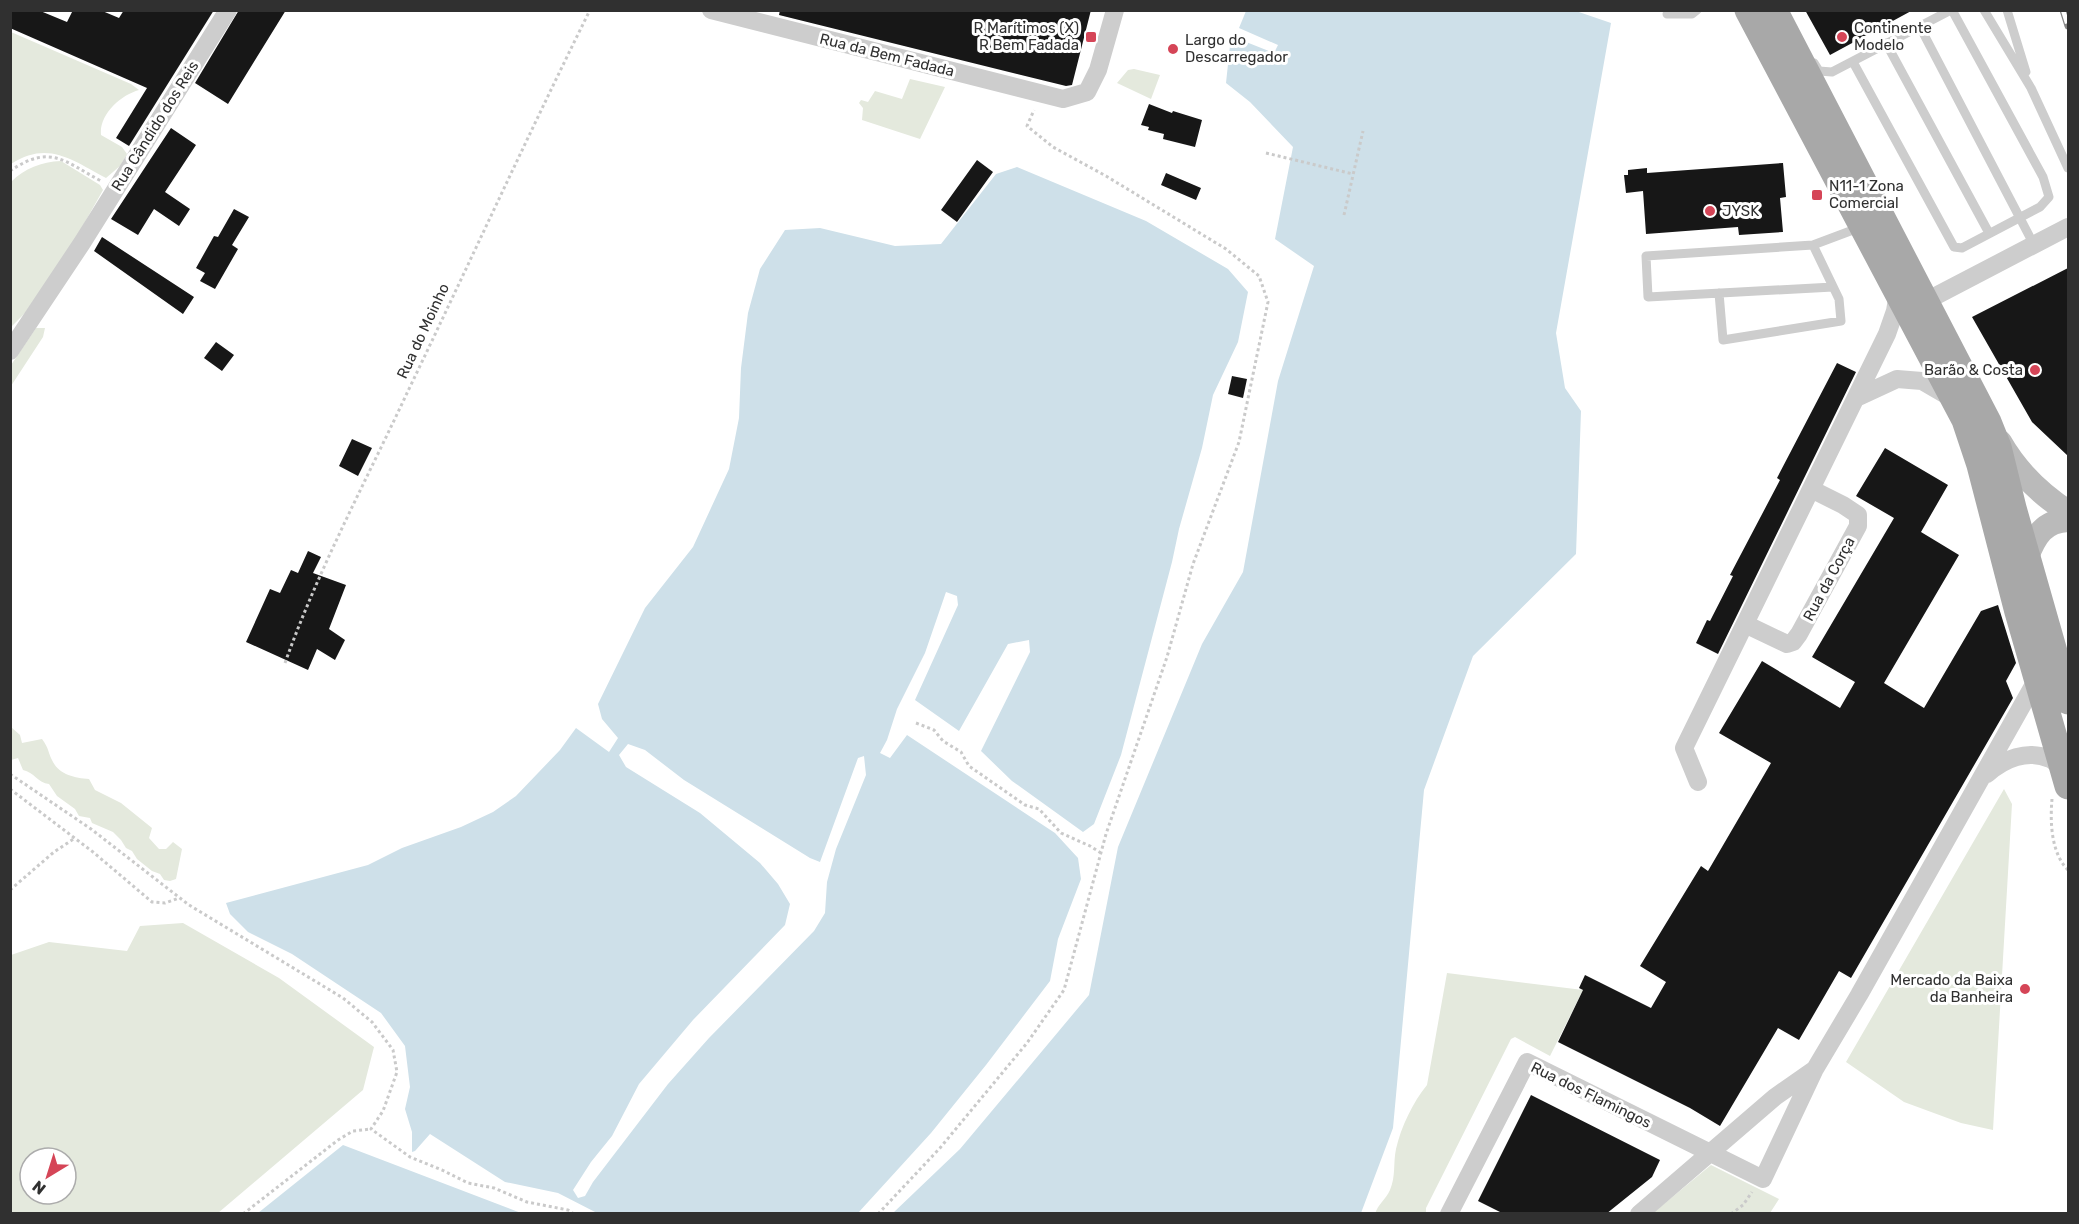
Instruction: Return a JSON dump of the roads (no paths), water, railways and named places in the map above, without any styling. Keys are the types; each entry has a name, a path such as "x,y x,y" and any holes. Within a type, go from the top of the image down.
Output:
{"main road":[{"path":"1748,10 1971,435 2003,556 2068,701"},
{"path":"1775,12 1988,422 2007,454 2030,483 2068,512"},
{"path":"1988,422 1998,447 2055,669 2062,786"},
{"path":"2027,557 2039,532 2054,523 2068,520"}],"street":[{"name":"Rua Cândido dos Reis","path":"10,351 82,243 228,10"},
{"name":"Rua da Bem Fadada","path":"711,10 1063,99 1087,92 1098,70 1114,10"},
{"path":"1926,301 2068,227"},
{"path":"1698,782 1684,748 1893,321 1898,293"},
{"path":"1856,398 1897,379 1922,381 1954,399"},
{"name":"Rua da Corça","path":"1745,624 1787,644 1793,642 1858,526 1858,515 1811,489"},
{"path":"1639,1214 1775,1097 1815,1069 1981,780 2055,669"},
{"path":"1981,780 2002,762 2014,757 2032,756 2051,759 2062,786"},
{"name":"Rua dos Flamingos","path":"1449,1214 1527,1062 1763,1179 1815,1069"}],"lane":[{"path":"1667,14 1692,14 1697,10"},
{"path":"1775,12 1819,71 1832,72 1951,10 2043,177 2049,197 2040,207 1962,248 1954,247 1853,62"},
{"path":"1984,10 2031,88 2068,168"},
{"path":"2007,10 2031,88"},
{"path":"1920,27 2034,245"},
{"path":"1886,43 1989,233"},
{"path":"1833,287 1648,297 1646,256 1813,245 1863,226"},
{"path":"1719,293 1723,340 1840,321 1839,299 1813,245"}],"railway":[{"path":"2063,10 2068,26"}],"place":[{"name":"R Marítimos (X) R Bem Fadada","path":"1091,37"},
{"name":"Continente Modelo","path":"1842,37"},
{"name":"Largo do Descarregador","path":"1173,49"},
{"name":"N11-1 Zona Comercial","path":"1817,195"},
{"name":"JYSK","path":"1710,211"},
{"name":"Barão & Costa","path":"2035,370"},
{"name":"Mercado da Baixa da Banheira","path":"2025,989"}]}
